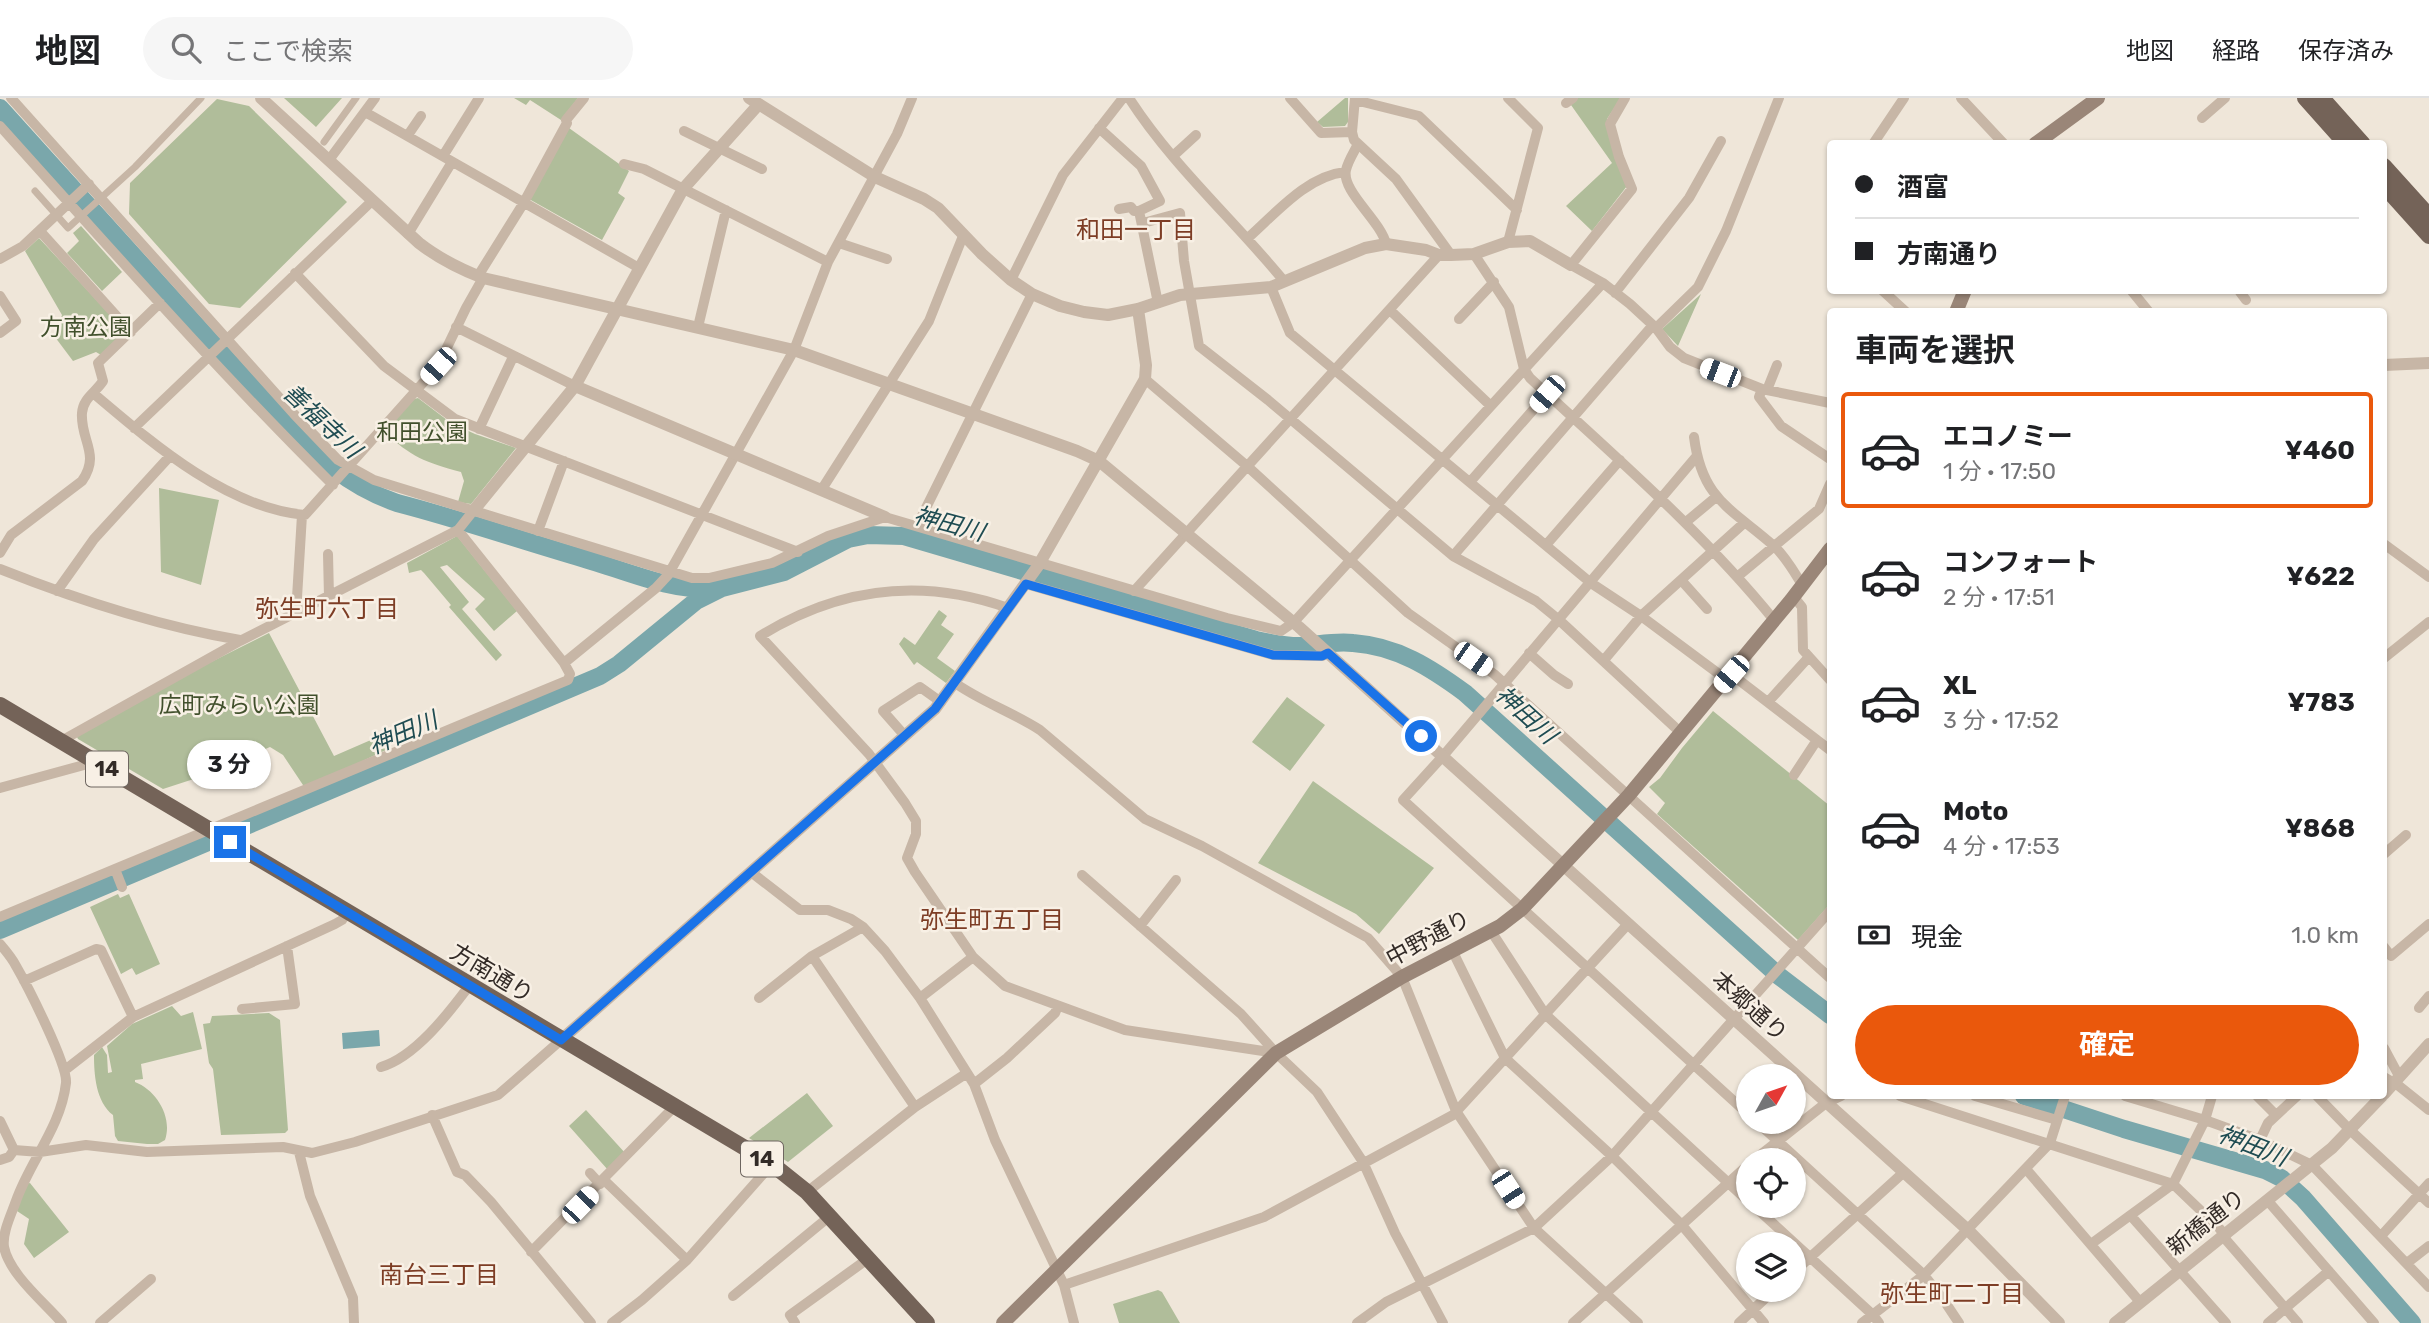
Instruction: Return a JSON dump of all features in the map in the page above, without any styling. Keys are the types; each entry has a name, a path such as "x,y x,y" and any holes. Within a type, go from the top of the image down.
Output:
{"main road":[{"path":"2040,140 2098,98"},
{"path":"2305,98 2342,140"},
{"path":"2322,98 2359,140"},
{"path":"2387,169 2429,216"},
{"path":"2387,189 2429,236"},
{"name":"中野通り","path":"1003,1323 1276,1053 1402,977 1491,931 1522,909 1629,795 1731,674 1827,553"},
{"name":"方南通り","path":"0,705 772,1164 807,1192 927,1323"}],"street":[{"path":"12,98 225,340 320,443 346,467 374,480 472,512 669,574 692,578 709,578 772,563 839,531 885,517"},
{"path":"35,191 68,228 135,167 201,98"},
{"name":"本郷通り","path":"261,98 408,234 441,258 480,277 794,349 1099,461 1294,622 1968,1230 2059,1323"},
{"path":"324,142 356,98"},
{"path":"329,160 375,98"},
{"path":"93,393 170,456 244,500 302,515 311,510 346,467 438,366 480,277 523,204 567,123 566,120 584,98"},
{"path":"564,663 656,588 669,574 794,349 828,262 875,177 912,98"},
{"path":"1011,280 1063,175 1123,98"},
{"path":"1129,98 1173,156 1249,237 1284,281"},
{"path":"1290,98 1321,133 1352,132"},
{"path":"1508,98 1538,128 1508,242"},
{"path":"1571,265 1632,188 1619,158 1610,124 1625,98"},
{"path":"1453,556 1654,326 1698,286 1726,231 1779,98"},
{"path":"1876,140 1904,98"},
{"path":"1961,98 2000,140"},
{"path":"2202,118 2225,98"},
{"path":"1445,255 1396,179 1357,144 1352,132 1355,99 1419,116 1517,210"},
{"path":"408,234 448,159 474,100"},
{"path":"61,741 240,640 296,614 460,528 575,386 683,189 758,100 875,177 938,208 963,236 1011,280 1032,294 1060,306 1108,315 1190,294 1271,287 1364,248 1387,244 1445,255 1474,254 1508,242 1530,241 1602,283 1654,326 1670,347 1684,358 1764,389 1827,402"},
{"path":"365,112 639,268"},
{"path":"408,135 421,116"},
{"path":"0,126 71,200 160,303 210,353 303,457 335,482"},
{"path":"1099,128 1141,166 1160,201 1139,211 1134,211 1131,207 1119,209"},
{"path":"684,131 762,169"},
{"path":"1173,156 1196,135"},
{"path":"1615,293 1689,198 1721,141"},
{"path":"1357,144 1345,172 1353,194 1384,233 1387,244"},
{"path":"624,164 644,169 828,262"},
{"path":"1249,237 1292,198 1331,174 1345,172"},
{"path":"0,259 23,246 87,185"},
{"path":"134,428 372,201"},
{"path":"698,327 726,210"},
{"path":"1139,211 1157,303"},
{"path":"1143,223 1180,213 1184,261 1199,346 1291,419 1453,556 1536,601 1558,618 1680,732"},
{"path":"40,231 131,332"},
{"path":"822,489 929,321 963,236"},
{"path":"839,243 887,259"},
{"path":"1474,254 1509,307 1524,369 1547,394 1686,522 1774,620"},
{"path":"1134,591 1334,371 1445,255"},
{"path":"295,274 384,366 455,419 798,552"},
{"path":"1459,319 1494,282"},
{"path":"456,327 652,424 737,454 885,517 1039,564 1281,631 1294,622 1602,283"},
{"path":"1271,287 1290,333 1334,371 1591,583 1719,674 1731,674 1827,748"},
{"path":"916,526 1032,294"},
{"path":"1886,294 1902,308"},
{"path":"2134,294 2146,308"},
{"path":"0,296 16,321 0,334"},
{"path":"0,553 11,535 82,481 86,475 91,454 84,432 82,412 89,396 103,381 98,363 160,303"},
{"path":"14,1150 40,1152 86,1145 147,1152 283,1147 312,1153 329,1150 498,1095 876,763 941,702 1039,564 1145,379 1146,365 1138,309"},
{"path":"1391,311 1491,406"},
{"path":"479,429 513,356"},
{"path":"2387,365 2429,363"},
{"path":"1777,365 1759,397 1781,426 1827,457"},
{"path":"1145,379 1247,466 1408,613 1494,674 1827,975"},
{"path":"1470,482 1547,394"},
{"path":"1694,437 1696,457 1704,479 1716,497 1774,547 1798,591 1802,607 1803,650 1827,677"},
{"path":"57,591 94,539 170,456"},
{"path":"1696,457 1403,800 1736,1103"},
{"path":"1546,545 1619,460"},
{"path":"538,531 564,461"},
{"path":"1737,577 1819,509 1827,491"},
{"path":"1686,522 1716,497"},
{"path":"296,614 302,515"},
{"path":"1604,660 1641,616 1744,523"},
{"path":"0,918 568,680 570,674 564,663 460,528"},
{"path":"2387,546 2429,577"},
{"path":"328,554 329,597"},
{"path":"0,569 57,591 186,631 240,640"},
{"path":"1681,580 1707,609"},
{"path":"1027,583 1273,655 1322,656 1327,652"},
{"path":"1008,608 965,595 881,591 834,601 799,615 760,636 876,763 916,821 916,834 907,858 973,957 1005,986 1125,1030 1276,1053"},
{"path":"2387,656 2429,622"},
{"path":"1529,653 1553,675 1568,684"},
{"path":"1768,702 1808,658"},
{"path":"955,683 992,706 1022,718 1040,730 1145,819 1202,846 1368,937 1402,977 1456,1111 1534,1228 1638,1323"},
{"path":"905,736 883,711 920,687 941,702"},
{"path":"1794,775 1817,740"},
{"path":"0,788 96,762"},
{"path":"2387,851 2406,835"},
{"path":"116,871 122,887"},
{"path":"751,872 800,910 828,910 863,927 920,998 974,1084 995,1140 1065,1289 1074,1323"},
{"path":"1082,875 1241,1014 1276,1053 1317,1092 1363,1162 1395,1233 1443,1323"},
{"path":"1140,926 1176,880"},
{"path":"65,1070 133,1017 342,920 347,912"},
{"path":"1357,1323 1386,1302 1419,1284 1424,1284 1534,1228 1612,1156 1827,915"},
{"path":"1065,1289 1264,1217 1453,1115 1628,924"},
{"path":"2387,951 2391,956 2429,924"},
{"path":"759,998 812,956 863,927"},
{"path":"1491,931 1545,1014 1736,1189"},
{"path":"0,944 15,963 24,981 65,1070 67,1082 49,1136 20,1190 2,1251 17,1273 62,1323"},
{"path":"242,1009 295,1004 287,946"},
{"path":"24,981 96,949 101,950 133,1017"},
{"path":"1452,950 1505,1058 1612,1156 1681,1224 1764,1323"},
{"path":"812,956 915,1107"},
{"path":"920,998 973,957"},
{"path":"381,1067 400,1059 427,1034 470,986"},
{"path":"2419,1008 2429,996"},
{"path":"974,1084 1007,1058 1055,1013 1058,1006"},
{"name":"新橋通り","path":"2392,1079 2429,1044"},
{"path":"2387,1060 2392,1079 2429,1110"},
{"path":"807,1192 915,1107 967,1073"},
{"path":"1770,1148 1835,1099"},
{"path":"1910,1099 2174,1184 2220,1228 2223,1235 2298,1323"},
{"path":"1986,1099 2057,1119"},
{"path":"1862,1323 1876,1319 1924,1275 2050,1143 2064,1099"},
{"path":"2135,1099 2260,1140 2312,1165 2429,1287"},
{"path":"2091,1244 2174,1184 2205,1120 2211,1099"},
{"path":"2261,1099 2276,1115"},
{"path":"2260,1140 2268,1123 2294,1099"},
{"path":"2320,1099 2429,1203"},
{"name":"新橋通り","path":"2115,1323 2312,1165 2379,1099"},
{"path":"531,1252 674,1107"},
{"path":"432,1115 457,1171 465,1175 491,1202 591,1323"},
{"path":"0,1121 14,1150"},
{"path":"1771,1134 1924,1275 1959,1323"},
{"path":"0,1160 9,1157 14,1150"},
{"path":"299,1152 310,1196 353,1298 354,1323"},
{"path":"612,1323 687,1260 772,1164"},
{"path":"2026,1169 2140,1302"},
{"path":"1806,1261 1904,1172"},
{"path":"590,1173 687,1260"},
{"path":"1573,1323 1736,1174"},
{"path":"2381,1237 2429,1183"},
{"path":"2267,1200 2374,1323"},
{"path":"733,1296 830,1216"},
{"path":"2131,1216 2226,1323"},
{"path":"1767,1218 1876,1319"},
{"path":"2407,1263 2429,1246"},
{"path":"795,1323 790,1315 869,1258"},
{"path":"2268,1323 2329,1271"},
{"path":"100,1323 151,1279"},
{"path":"1739,1323 1761,1302"}],"green space":[{"path":"284,98 342,98 316,127"},
{"path":"514,98 578,98 561,120 530,100 526,105"},
{"path":"1348,98 1348,122 1345,126 1323,127 1317,122"},
{"path":"1578,98 1621,98 1607,119 1612,148 1627,186 1592,231 1566,206 1612,163 1571,105"},
{"path":"217,99 249,106 347,202 240,308 209,304 129,214 130,183"},
{"path":"569,128 629,171 618,193 625,198 602,240 529,199"},
{"path":"81,226 122,272 102,291 67,253 79,241 73,233"},
{"name":"方南公園","path":"39,238 126,332 101,355 96,352 73,361 55,337 62,315 25,251"},
{"path":"1701,294 1678,346 1662,329"},
{"name":"和田公園","path":"418,398 451,423 516,448 471,504 458,502 464,481 461,472 419,458 384,432 414,399"},
{"path":"159,488 219,500 201,585 161,572"},
{"path":"457,536 517,611 494,631 475,609 485,599 447,565 440,567 469,602 462,609 502,655 496,661 449,607 451,605 424,573 421,570 409,573 407,563"},
{"path":"939,610 947,616 941,625 954,634 937,658 955,671 946,683 917,662 914,665 899,644 904,637 915,645"},
{"name":"広町みらい公園","path":"269,633 334,756 380,736 386,750 305,788 283,755 270,747 206,775 163,789 78,739 76,735"},
{"path":"1287,697 1325,725 1290,771 1252,742"},
{"path":"1713,711 1827,804 1827,907 1798,940 1657,814 1665,803 1649,787 1660,778"},
{"path":"1313,781 1434,868 1379,934 1356,914 1258,863"},
{"path":"118,894 120,898 129,894 160,964 136,975 132,968 121,974 90,907"},
{"path":"172,1006 181,1016 193,1012 202,1049 141,1064 143,1079 135,1082 150,1091 161,1105 167,1122 165,1140 158,1144 118,1141 113,1115 107,1110 97,1088 94,1055 102,1047 107,1055 108,1073 112,1072 107,1046 132,1024"},
{"path":"269,1013 280,1020 288,1130 285,1133 221,1135 213,1069 209,1063 203,1024 210,1023 212,1016"},
{"path":"807,1093 833,1126 788,1162 749,1138"},
{"path":"586,1110 626,1154 608,1170 569,1126"},
{"path":"30,1183 69,1232 34,1258 24,1244 29,1219 17,1211 26,1184"},
{"path":"1158,1290 1162,1292 1180,1323 1119,1323 1113,1304"}],"water":[{"path":"379,1030 380,1046 343,1049 342,1033"}],"waterway":[{"name":"善福寺川","path":"0,108 281,419 320,457 348,479 397,503 648,579 681,587 716,589"},
{"name":"神田川","path":"0,930 600,676 619,664 696,601 722,588 784,572 848,539 868,535 904,536 1256,640 1293,646 1340,642 1369,645 1413,660 1465,693 1779,976 1827,1013"},
{"name":"神田川","path":"2033,1099 2265,1170 2281,1178 2303,1198 2412,1323"}],"district":[{"name":"和田一丁目","path":"1136,230"},
{"name":"弥生町六丁目","path":"327,609"},
{"name":"弥生町五丁目","path":"992,920"},
{"name":"南台三丁目","path":"439,1275"},
{"name":"弥生町二丁目","path":"1952,1294"}],"route":[{"path":"230,842 561,1040 935,709 1026,584 1273,655 1322,656 1328,653 1421,736"}]}
